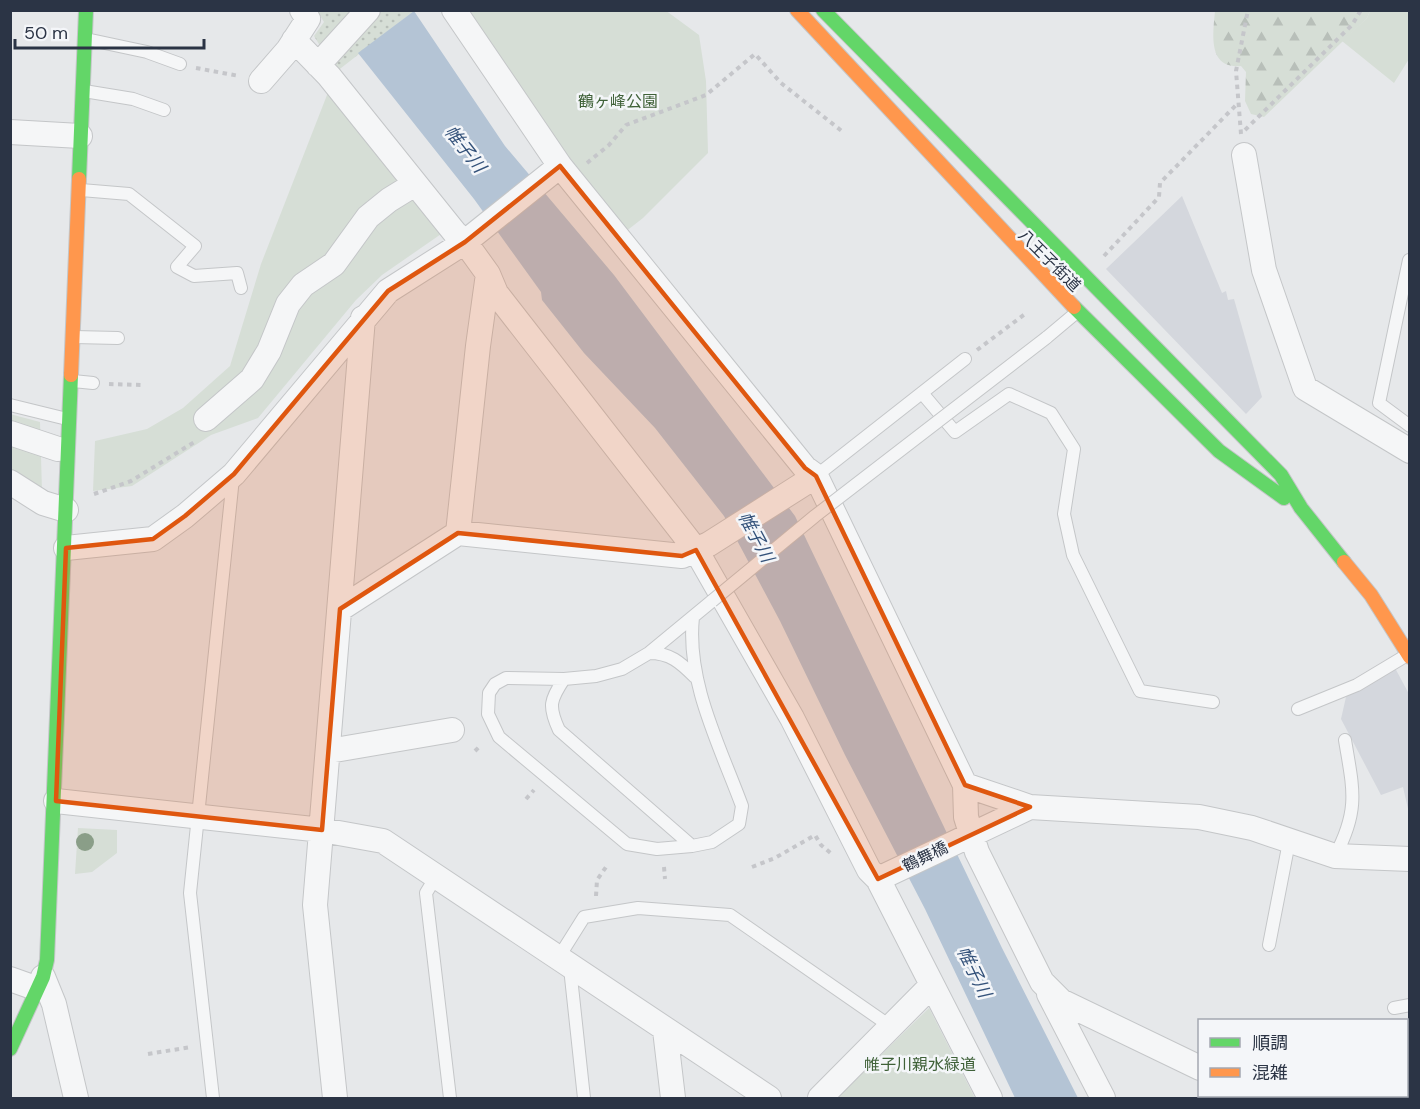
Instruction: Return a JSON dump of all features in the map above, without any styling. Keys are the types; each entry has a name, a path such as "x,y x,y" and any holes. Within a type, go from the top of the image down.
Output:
{"main road":[{"path":"10,1049 41,983 47,960 66,548 76,504 70,420 86,10"},
{"name":"八王子街道","path":"796,10 989,222 1226,458 1301,508"},
{"name":"八王子街道","path":"824,10 1281,475 1301,508 1371,595 1409,656"}],"street":[{"path":"261,81 308,19 302,10"},
{"path":"318,65 368,10"},
{"path":"454,10 560,172 805,468 816,476 965,785 966,836 977,852 1041,982 1060,1012 1103,1098"},
{"path":"294,40 318,65 455,233 469,239 496,293 703,547 869,870 883,877 932,985 990,1098"},
{"path":"10,132 80,136"},
{"path":"1242,145 1264,270 1305,388 1410,452"},
{"path":"66,548 153,539 185,516 234,474 388,291 469,239 560,172"},
{"path":"206,419 252,379 269,351 288,304 303,285 334,264 368,217 389,200 415,184"},
{"path":"458,532 488,274"},
{"path":"1078,312 1099,291"},
{"path":"334,1098 315,905 363,318"},
{"path":"10,433 58,448"},
{"path":"340,609 458,532 682,556 703,547 816,476"},
{"path":"10,482 43,503 76,504"},
{"path":"329,751 452,730"},
{"path":"965,785 1029,807 1199,818 1252,828 1289,842 1349,859 1410,859"},
{"path":"56,801 321,830 383,841 437,875 564,964 769,1098"},
{"name":"鶴舞橋","path":"883,877 1029,807"},
{"path":"10,979 41,983 54,1004 76,1098"},
{"path":"1041,982 1061,1001 1198,1067"},
{"path":"820,1098 932,985"},
{"path":"665,1030 673,1098"}],"lane":[{"path":"85,39 147,52 180,64"},
{"path":"82,91 133,99 164,110"},
{"path":"78,190 129,194 195,246 177,267 194,276 237,273 241,288"},
{"path":"1409,260 1379,403 1410,426"},
{"path":"693,617 690,643 695,677 742,806 739,824 712,842 692,846 657,849 627,844 499,736 488,714 489,693 495,684 506,678 564,679 596,676 622,669 649,653 814,516 1078,312"},
{"path":"74,337 118,338"},
{"path":"816,476 965,359"},
{"path":"72,381 93,383"},
{"path":"922,393 955,432 1009,394 1051,413 1074,449 1064,514 1072,555 1140,691 1213,702"},
{"path":"10,405 70,420"},
{"path":"213,1098 190,893 234,474"},
{"path":"649,653 664,653 679,661 695,677"},
{"path":"1298,709 1357,685 1409,656"},
{"path":"564,679 552,696 551,713 559,730 692,846"},
{"path":"1335,856 1351,822 1354,797 1345,740"},
{"path":"1269,945 1289,842"},
{"path":"437,875 426,893 450,1098"},
{"path":"584,1098 564,964 584,916 638,908 730,915 890,1026"},
{"path":"1394,1008 1410,1005"}],"path":[{"path":"1239,114 1236,71 1248,10"},
{"path":"1242,145 1352,24 1361,10"},
{"path":"560,172 609,145 626,125 706,95 754,54 781,83 843,132"},
{"path":"180,64 261,81"},
{"path":"1100,261 1158,197 1160,183 1238,103"},
{"path":"965,359 1025,314"},
{"path":"93,383 144,385"},
{"path":"76,504 131,481 195,442 206,419"},
{"path":"475,751 481,745"},
{"path":"526,799 534,790"},
{"path":"752,867 775,858 815,835 821,845"},
{"path":"664,866 665,879"},
{"path":"596,897 597,880 606,867"},
{"path":"148,1053 207,1044"}],"highlighted area":[{"path":"560,166 805,468 816,476 965,785 1030,807 878,879 696,550 682,556 458,533 340,609 322,830 56,801 66,548 153,539 185,516 234,474 388,291 465,242"}],"shaded area":[{"path":"1182,196 1222,293 1226,291 1228,300 1234,299 1262,397 1246,414 1106,269"},
{"path":"1395,668 1409,694 1409,813 1403,787 1381,795 1341,719 1346,697"}],"green space":[{"name":"鶴ヶ峰公園","path":"665,10 699,35 706,81 708,153 643,218 611,243 442,11"},
{"path":"317,11 414,11 336,72 314,36 324,22"},
{"path":"1215,11 1370,11 1367,18 1264,117 1251,114 1245,101 1246,72 1241,66 1222,62 1217,56 1213,39"},
{"path":"1370,11 1409,11 1409,59 1394,83 1342,41 1367,18"},
{"path":"336,72 457,223 382,275 356,300 258,418 211,435 132,486 93,491 95,441 147,429 183,408 230,366 261,264"},
{"path":"10,414 40,422 42,491 11,471"},
{"path":"78,828 117,830 117,853 92,872 75,874"},
{"name":"帷子川親水緑道","path":"929,1008 975,1098 837,1098"}],"water":[{"name":"帷子川","path":"414,11 505,146 614,275 795,516 1002,948 1078,1098 1015,1098 925,909 845,755 780,621 724,516 655,428 584,353 542,300 541,292 474,199 358,53"}],"traffic: fast":[{"path":"79,179 86,10"},
{"path":"823,10 1281,475 1301,508 1344,562"},
{"path":"1074,307 1219,451 1284,498"},
{"path":"10,1049 43,977 47,960 71,375"}],"traffic: slow":[{"path":"797,10 1074,307"},
{"path":"71,375 79,179"},
{"path":"1344,562 1371,595 1410,657"}]}
